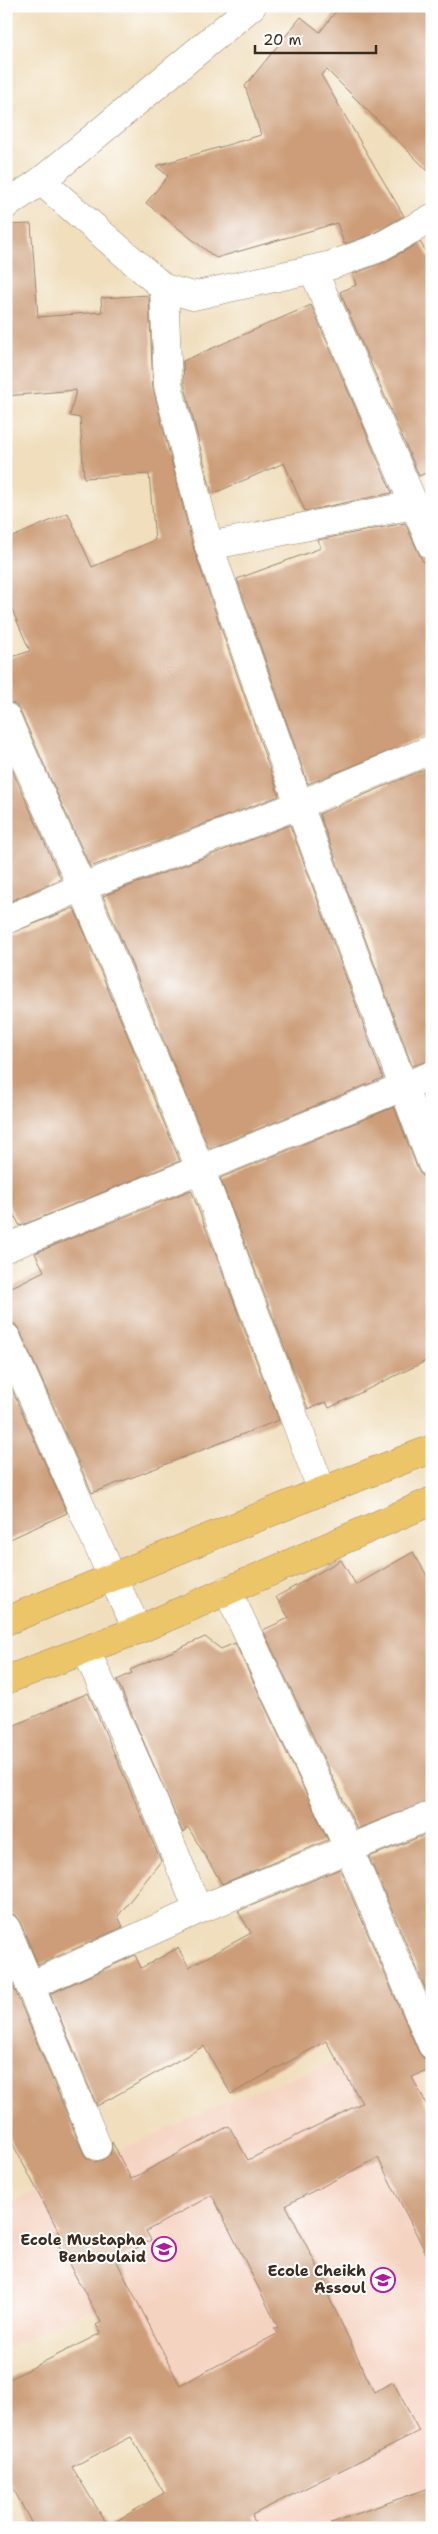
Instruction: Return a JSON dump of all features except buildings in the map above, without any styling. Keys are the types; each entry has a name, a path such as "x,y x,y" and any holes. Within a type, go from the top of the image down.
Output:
{"main road":[{"path":"6,1621 322,1491 432,1449"},
{"path":"6,1680 138,1630 432,1501"}],"street":[{"path":"6,205 41,181 252,6"},
{"path":"41,181 164,288 193,296 312,270 376,249 432,218"},
{"path":"312,270 432,546"},
{"path":"164,288 168,385 209,546 299,805 432,1164"},
{"path":"209,546 413,505"},
{"path":"6,717 82,887 200,1168 322,1491"},
{"path":"6,920 82,887 299,805 432,749"},
{"path":"6,1248 432,1075"},
{"path":"6,1337 112,1577 138,1630"},
{"path":"227,1590 348,1847 432,2045"},
{"path":"86,1650 151,1795 198,1910"},
{"path":"30,1986 198,1910 432,1814"},
{"path":"6,1928 97,2146"}],"shaded area":[{"path":"401,2037 432,2107 432,2528 224,2528 122,2294 6,2349 6,2204 211,2108"}],"place":[{"name":"Ecole Mustapha Benboulaid","path":"164,2249"},
{"name":"Ecole Cheikh Assoul","path":"383,2280"}]}
